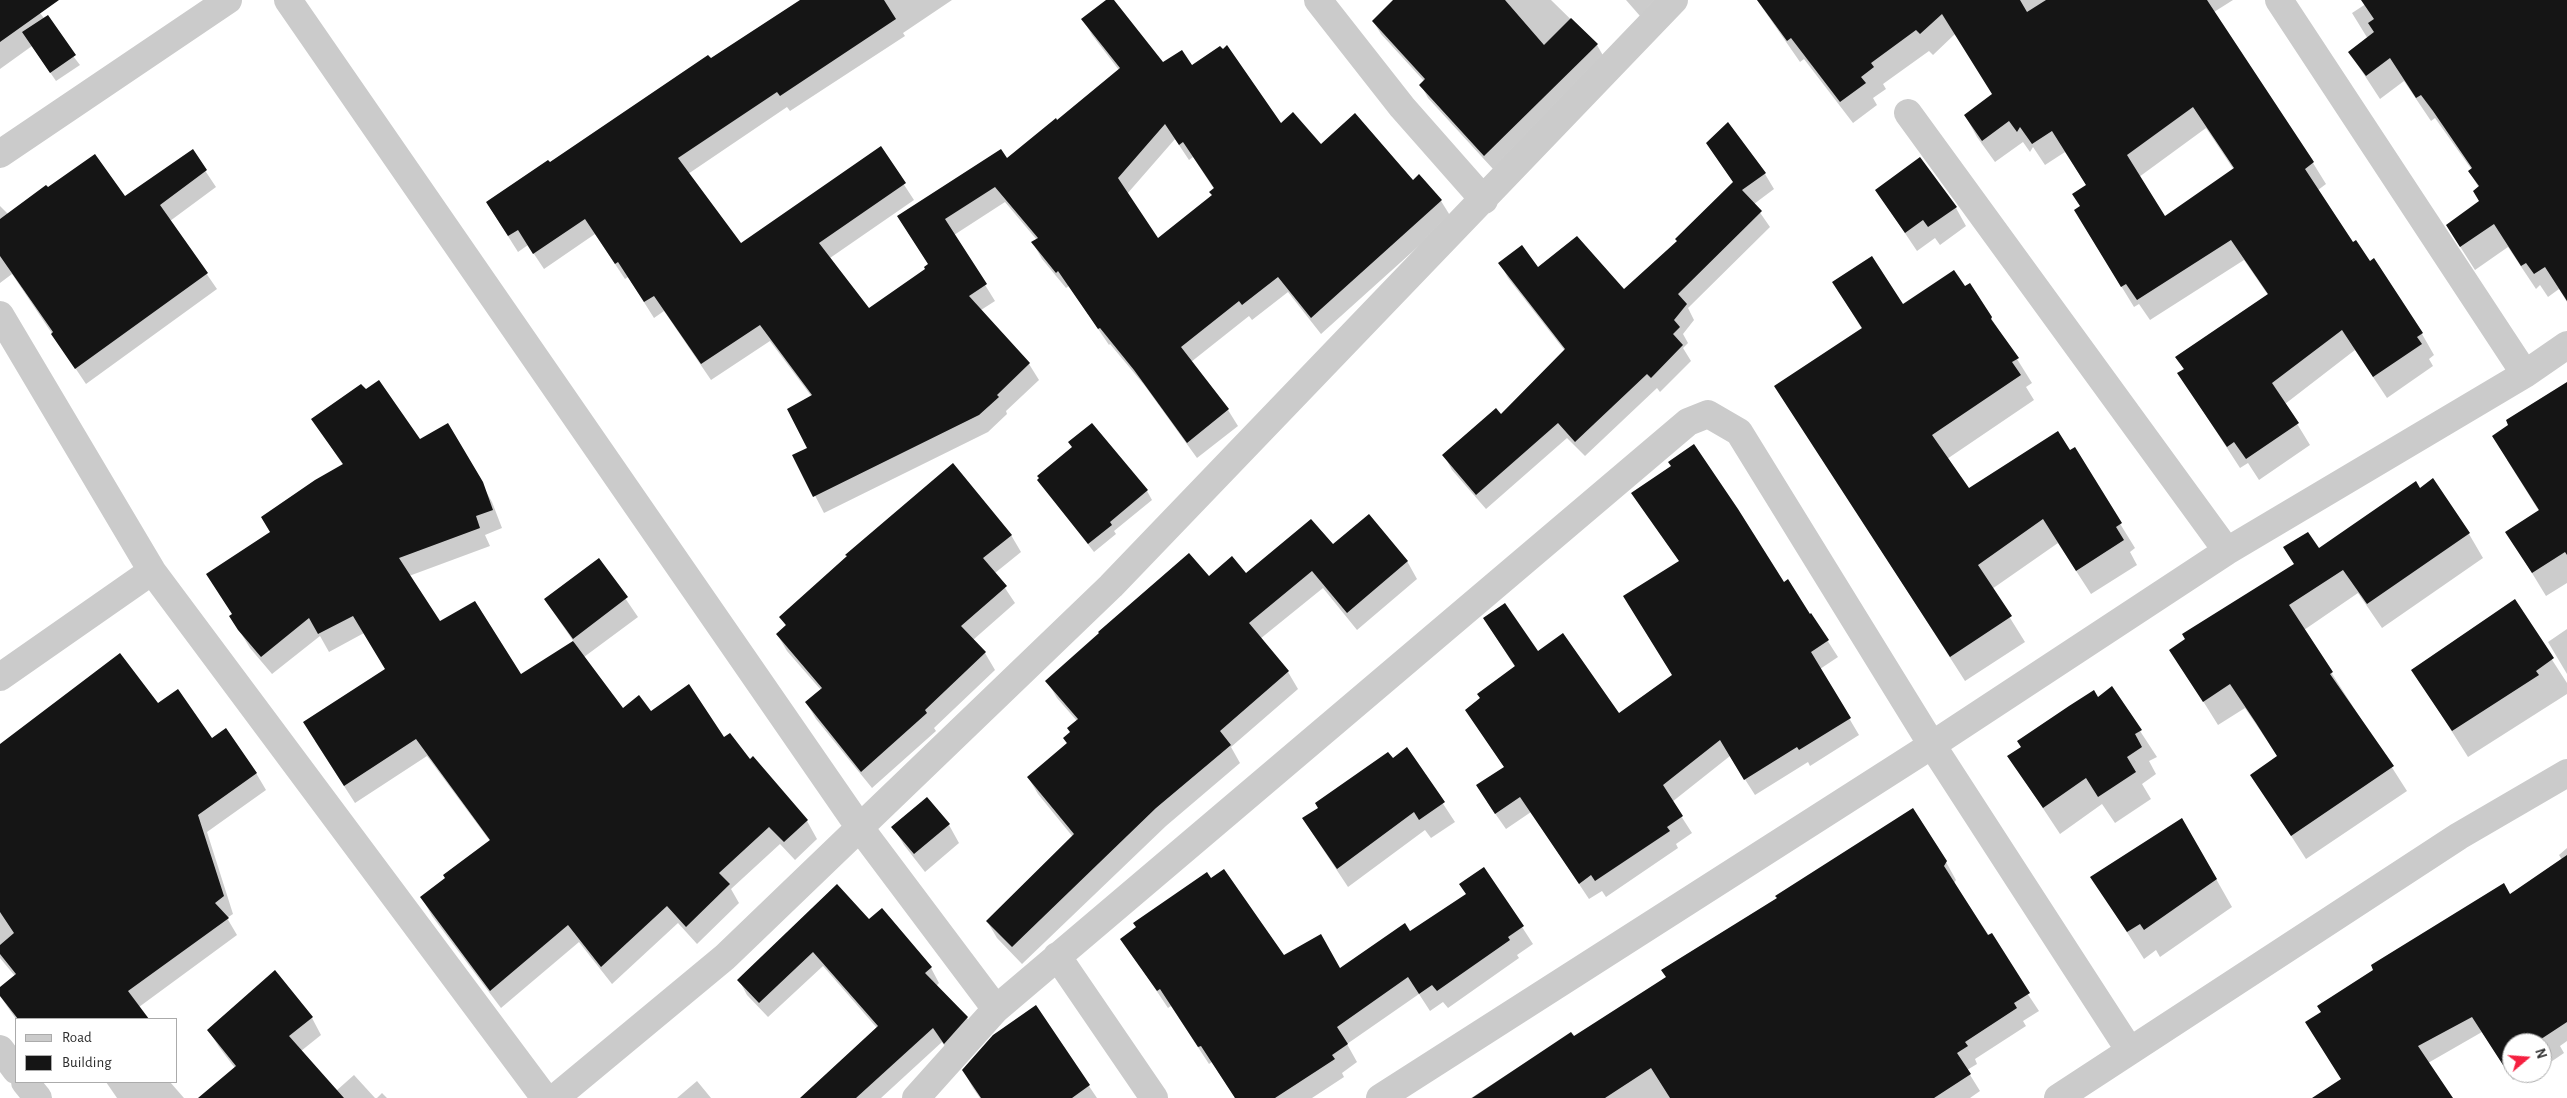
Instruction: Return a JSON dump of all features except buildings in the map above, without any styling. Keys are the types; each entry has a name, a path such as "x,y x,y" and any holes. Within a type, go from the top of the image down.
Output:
{"street":[{"path":"0,154 228,0"},
{"path":"288,0 860,828 996,1009"},
{"path":"1318,0 1402,107 1484,200"},
{"path":"555,1098 725,958 1111,586 1484,200 1674,0"},
{"path":"2279,0 2525,374"},
{"path":"1908,113 2227,552"},
{"path":"0,315 152,571 545,1098"},
{"path":"1380,1098 1477,1038 1932,745 2227,552 2525,374 2567,346"},
{"path":"916,1098 996,1009 1057,956 1688,422 1708,414 1739,432 1932,745 2130,1051"},
{"path":"0,677 152,571"},
{"path":"2058,1098 2459,836 2567,773"},
{"path":"1057,956 1154,1098"},
{"path":"0,1048 15,1069"},
{"path":"26,1083 38,1098"}]}
